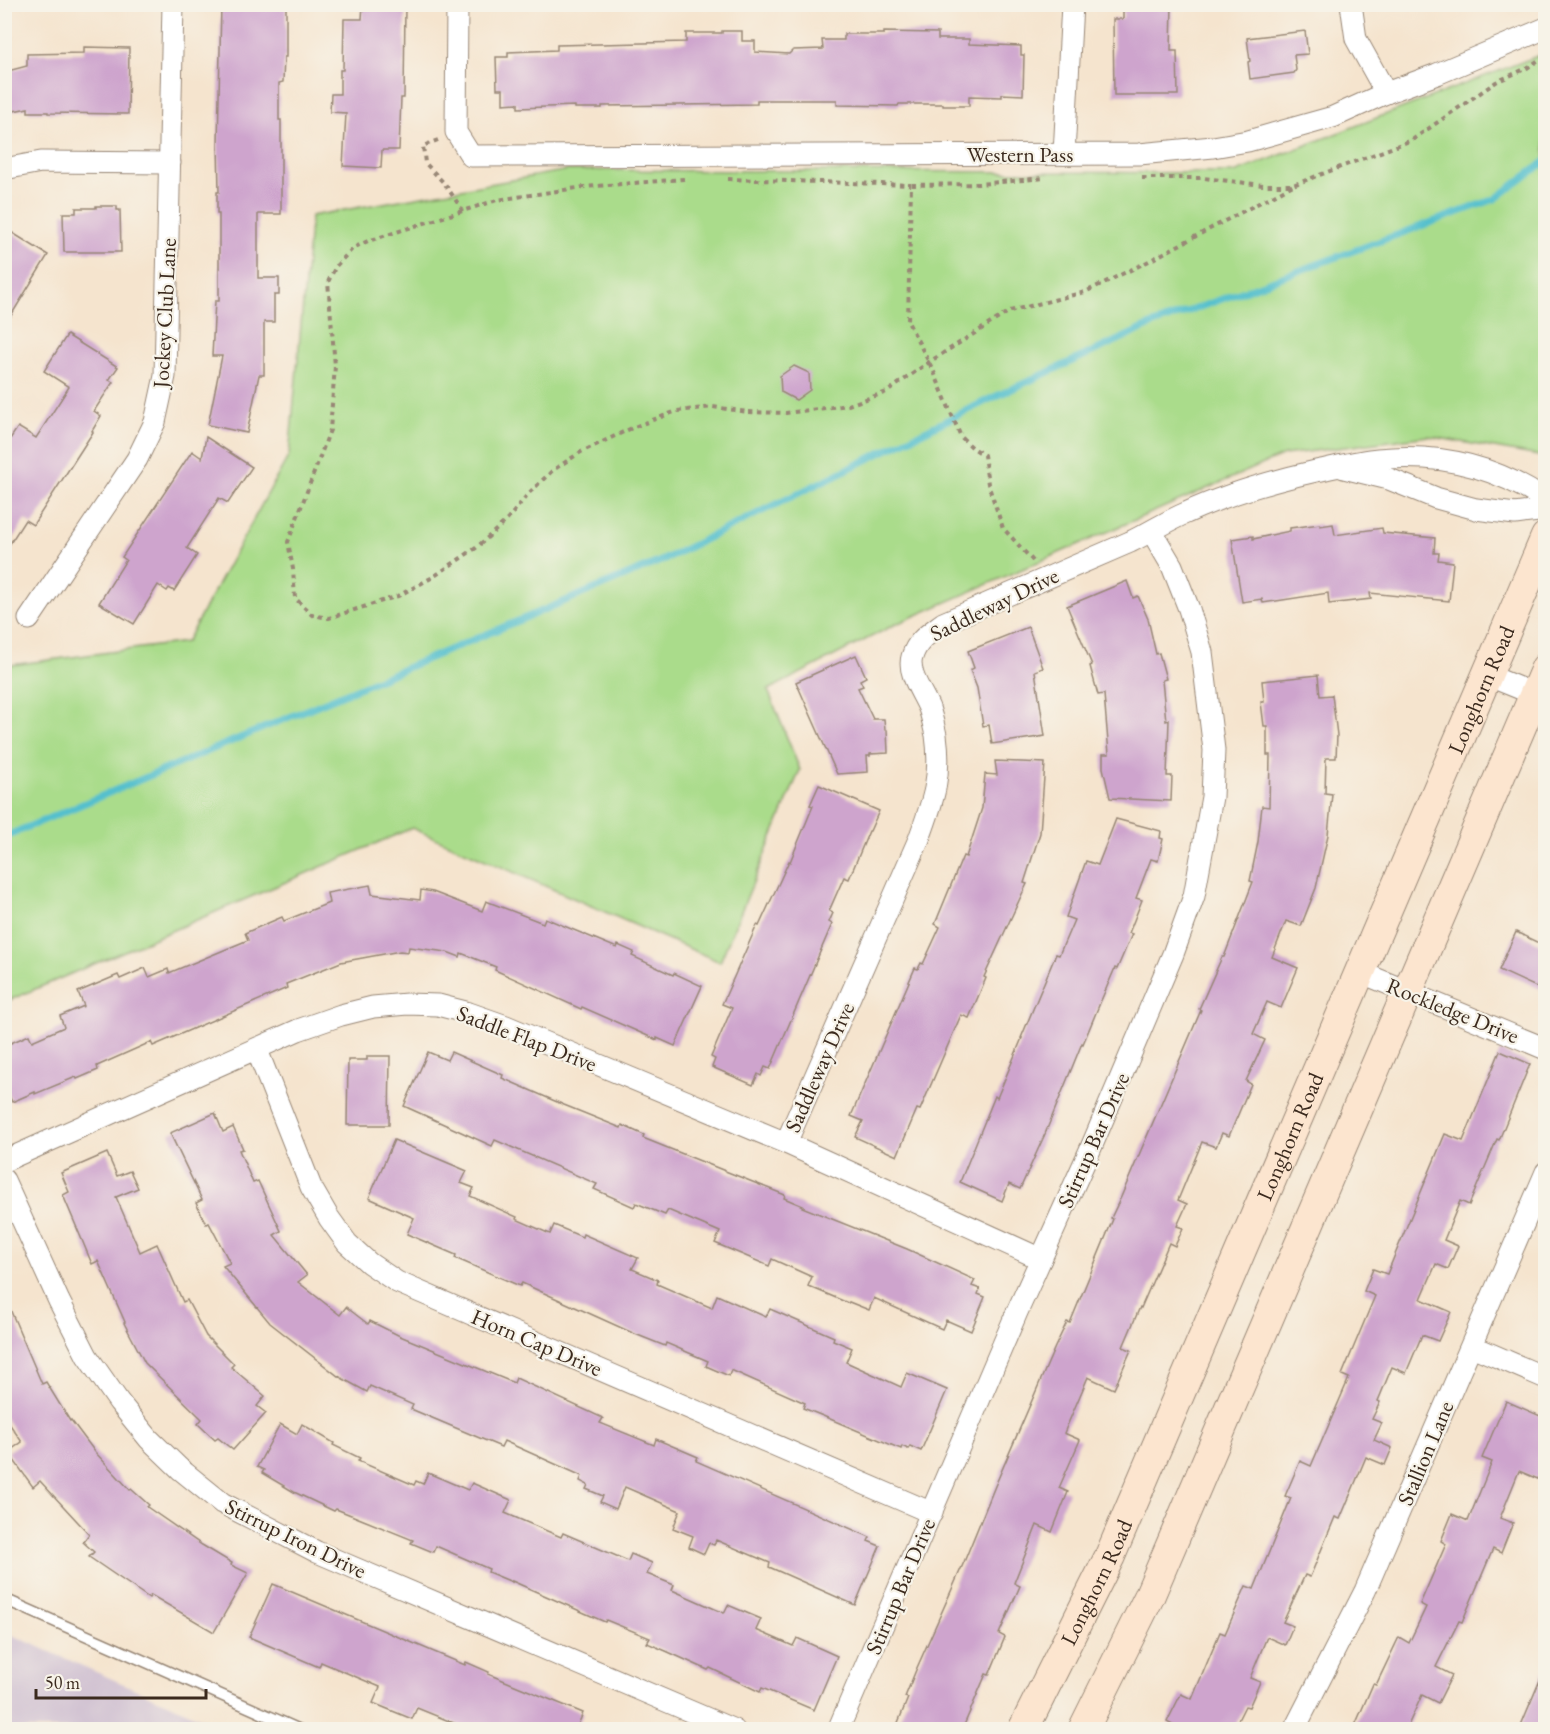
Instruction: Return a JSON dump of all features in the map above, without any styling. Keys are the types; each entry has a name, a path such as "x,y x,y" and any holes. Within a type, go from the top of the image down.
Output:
{"main road":[{"name":"Longhorn Road","path":"1023,1730 1110,1556 1545,537"},
{"path":"1083,1730 1149,1597 1407,991 1542,687"}],"street":[{"name":"Jockey Club Lane","path":"29,619 137,459 155,422 165,376 173,4"},
{"path":"456,132 458,4"},
{"path":"1064,154 1072,4"},
{"path":"1351,4 1356,39 1386,93"},
{"name":"Western Pass","path":"456,132 471,156 1139,154 1213,147 1248,141 1333,117 1545,28"},
{"path":"4,169 41,162 170,163"},
{"name":"Saddleway Drive","path":"786,1143 919,838 934,798 938,767 936,735 929,708 915,680 911,658 921,639 943,623 1152,532 1186,513 1291,476 1376,459 1415,457 1459,463 1496,473 1529,489 1545,501"},
{"name":"Saddleway Drive","path":"1338,467 1389,479 1436,498 1476,509 1515,514 1545,510"},
{"name":"Stirrup Bar Drive","path":"838,1730 1090,1150 1173,954 1194,896 1212,797 1214,750 1202,652 1190,609 1172,566 1152,532"},
{"path":"1487,675 1542,687"},
{"name":"Rockledge Drive","path":"1360,972 1545,1048"},
{"name":"Saddle Flap Drive","path":"4,1161 298,1030 373,1007 407,1004 438,1005 469,1012 506,1026 786,1143 1041,1259"},
{"name":"Horn Cap Drive","path":"257,1050 311,1187 328,1218 347,1243 369,1263 397,1282 932,1513"},
{"name":"Stallion Lane","path":"1294,1730 1365,1591 1545,1172"},
{"name":"Stirrup Iron Drive","path":"4,1180 58,1301 87,1356 119,1402 149,1439 180,1469 222,1503 317,1552 734,1730"},
{"path":"1472,1346 1545,1378"}],"lane":[{"path":"4,1599 300,1730"}],"path":[{"path":"688,179 584,187 497,200 368,241 353,248 336,266 328,282 335,366 330,430 288,542 295,598 312,615 329,618 398,596 433,578 476,548 508,519 528,494 553,470 581,452 634,427 677,411 713,407 748,412 786,413 848,405 887,392 929,362 1010,311 1085,292 1293,185 1412,140 1496,82 1527,68 1545,55"},
{"path":"456,132 423,146 425,163 445,184 463,211"},
{"path":"722,179 911,185 979,184 1047,178"},
{"path":"1137,178 1204,178 1263,185 1293,185"},
{"path":"911,185 908,322 929,362 962,437 984,455 988,484 1003,528 1047,578"}],"shaded area":[{"path":"5,1632 226,1729 5,1729"}],"green space":[{"path":"1545,53 1545,457 1428,436 1284,455 896,624 768,690 800,770 720,962 412,828 5,1002 4,666 186,642 289,455 311,216 568,170 1234,173"}],"building":[{"path":"221,4 286,4 286,57 284,57 283,82 279,83 281,214 258,214 258,278 279,278 279,295 274,295 274,322 264,322 264,375 259,375 247,433 208,425 222,356 212,356 215,301 219,301 217,192 219,192"},
{"path":"363,4 405,4 404,98 401,98 399,150 382,150 381,168 343,166 346,113 330,112 331,94 340,94 344,19 362,19"},
{"path":"1123,4 1172,4 1171,51 1177,51 1178,95 1114,95 1113,19 1123,19"},
{"path":"722,31 742,31 742,41 755,41 755,52 789,54 793,50 823,49 822,40 844,40 844,34 884,34 884,32 938,33 938,39 969,39 969,44 1021,46 1021,55 1024,55 1023,95 969,96 969,106 943,106 943,104 837,105 837,100 757,100 757,104 518,108 518,103 503,104 503,89 497,89 496,57 508,57 508,52 557,50 557,45 686,42 686,33 722,33"},
{"path":"1305,31 1308,54 1294,55 1296,70 1294,73 1250,79 1247,38"},
{"path":"84,47 129,48 128,114 28,112 28,108 4,113 4,72 27,66 27,54 84,53"},
{"path":"96,206 117,206 117,210 120,210 121,252 64,252 63,213 76,213 76,208 96,208"},
{"path":"11,232 48,255 4,327 4,242"},
{"path":"67,335 118,367 109,380 113,382 94,411 101,416 93,432 33,525 25,520 4,553 4,448 18,427 36,438 69,387 44,371"},
{"path":"794,366 809,373 810,390 796,400 781,392 780,376"},
{"path":"206,437 252,467 228,503 219,498 187,548 197,555 174,591 169,588 167,591 158,585 134,624 99,603 126,560 122,557 192,451 202,458"},
{"path":"1320,524 1320,526 1333,524 1335,535 1382,528 1383,533 1435,538 1434,553 1439,553 1438,560 1453,562 1449,601 1370,593 1371,599 1329,604 1328,593 1263,603 1262,599 1242,602 1232,539 1253,536 1253,539 1290,531 1290,528"},
{"path":"1127,581 1133,598 1138,596 1148,619 1156,654 1159,653 1166,679 1162,680 1166,721 1169,720 1167,776 1172,776 1171,801 1110,798 1103,768 1103,754 1109,754 1104,694 1098,695 1090,666 1092,665 1067,606"},
{"path":"1028,627 1043,668 1035,671 1045,736 992,744 989,725 983,726 977,688 970,670 974,668 968,651"},
{"path":"856,655 866,677 860,680 863,686 858,688 873,719 884,719 888,753 867,756 868,772 837,774 796,682"},
{"path":"1318,675 1320,696 1332,695 1337,735 1336,758 1326,758 1325,793 1332,794 1328,835 1316,888 1301,926 1286,921 1272,957 1298,968 1281,1008 1267,1002 1253,1034 1265,1040 1246,1081 1251,1084 1229,1136 1222,1133 1216,1147 1202,1142 1178,1200 1187,1204 1177,1226 1183,1228 1175,1246 1169,1243 1140,1307 1123,1347 1131,1350 1114,1389 1088,1377 1064,1433 1080,1440 1059,1488 1068,1492 1052,1532 1037,1525 1014,1583 1020,1586 999,1634 1005,1637 962,1730 895,1730 916,1670 1055,1347 1067,1322 1070,1323 1113,1219 1111,1218 1201,1010 1199,1009 1222,957 1224,957 1253,882 1250,881 1262,806 1269,807 1270,755 1267,755 1267,726 1264,726 1261,702 1264,702 1262,681"},
{"path":"995,761 1045,763 1040,833 1024,883 1027,884 984,977 986,978 969,1018 961,1015 920,1110 917,1109 897,1156 855,1137 863,1121 851,1116 915,968 918,969 921,963 923,964 940,927 935,924 963,856 966,857 982,808 985,774 997,775"},
{"path":"819,785 879,811 849,879 844,877 829,911 833,913 829,922 832,924 770,1069 765,1067 761,1076 758,1074 753,1085 712,1067 715,1059 711,1057 732,1008 722,1004 757,925 759,926 790,862"},
{"path":"1116,819 1161,831 1160,838 1163,839 1158,861 1151,859 1136,898 1142,900 1129,933 1132,934 1082,1043 1020,1189 1009,1184 1002,1201 960,1182 1056,954 1059,955 1074,920 1066,917 1086,861 1098,865"},
{"path":"370,885 372,894 420,900 421,890 433,892 482,911 486,901 543,923 545,918 617,948 618,945 634,952 632,956 702,986 675,1046 582,1007 581,1009 495,970 496,967 461,953 460,957 447,952 409,947 408,952 400,951 341,962 286,984 287,988 153,1046 151,1042 97,1066 98,1070 77,1079 76,1077 12,1102 4,1085 4,1046 29,1035 32,1041 64,1027 60,1016 84,1006 78,992 118,975 120,979 145,968 149,977 168,969 169,973 248,940 245,933 282,917 284,921 329,903 327,893"},
{"path":"1516,932 1545,946 1545,991 1499,970"},
{"path":"1500,1051 1530,1064 1469,1205 1460,1201 1444,1240 1458,1246 1448,1269 1436,1264 1421,1299 1451,1312 1438,1341 1422,1335 1406,1373 1392,1367 1378,1401 1380,1402 1372,1419 1382,1423 1374,1440 1392,1448 1385,1465 1366,1457 1340,1519 1335,1517 1310,1577 1305,1575 1283,1622 1293,1626 1285,1645 1267,1637 1250,1678 1260,1682 1249,1707 1245,1706 1233,1730 1181,1730 1167,1722 1181,1694 1192,1699 1220,1632 1225,1634 1246,1586 1254,1589 1291,1498 1285,1496 1300,1461 1311,1466 1349,1378 1342,1375 1375,1296 1364,1291 1373,1269 1387,1274 1445,1134 1463,1141"},
{"path":"428,1052 447,1060 451,1052 503,1075 502,1078 564,1105 621,1128 622,1125 644,1135 643,1138 785,1195 784,1198 802,1207 907,1249 975,1280 972,1286 980,1289 978,1294 985,1297 971,1331 946,1320 942,1329 874,1298 869,1310 848,1303 808,1286 812,1277 772,1259 769,1266 715,1243 720,1232 668,1210 665,1215 636,1203 634,1207 594,1189 597,1184 495,1140 492,1146 404,1106"},
{"path":"367,1056 390,1056 389,1125 347,1125 348,1060 367,1060"},
{"path":"215,1113 223,1132 233,1127 243,1149 239,1150 253,1183 258,1181 281,1231 274,1235 307,1275 298,1282 340,1315 346,1307 368,1324 370,1321 400,1336 514,1383 516,1378 603,1418 600,1423 654,1445 656,1439 698,1457 696,1461 870,1537 868,1541 880,1546 855,1605 769,1567 770,1563 716,1540 714,1545 709,1543 704,1554 689,1547 693,1536 673,1528 680,1511 625,1487 616,1509 600,1502 603,1496 586,1489 588,1485 580,1481 582,1476 504,1441 501,1447 411,1409 413,1405 370,1386 367,1392 338,1376 270,1323 223,1266 230,1263 196,1203 202,1200 170,1133"},
{"path":"394,1140 467,1171 461,1183 474,1188 470,1196 517,1217 516,1219 550,1234 554,1225 582,1237 583,1234 638,1258 632,1269 658,1280 657,1284 712,1308 717,1295 766,1317 770,1309 834,1337 833,1340 852,1348 846,1362 901,1387 907,1373 947,1390 921,1451 910,1446 908,1449 902,1446 901,1449 803,1408 805,1403 731,1370 729,1376 706,1366 708,1361 666,1343 665,1346 635,1334 522,1283 520,1286 407,1234 414,1218 369,1198"},
{"path":"107,1153 117,1176 130,1171 138,1188 116,1197 140,1252 157,1244 183,1302 187,1300 206,1336 234,1364 231,1367 265,1396 257,1406 266,1413 233,1450 218,1438 215,1440 198,1424 202,1419 145,1363 124,1323 98,1261 92,1264 63,1195 69,1192 61,1173"},
{"path":"4,1295 42,1384 46,1382 70,1421 95,1452 130,1490 149,1505 147,1507 232,1563 231,1565 248,1573 214,1632 151,1595 149,1598 89,1557 94,1552 83,1542 89,1534 40,1481 33,1487 8,1452 22,1442 4,1416"},
{"path":"1506,1401 1545,1418 1545,1482 1519,1471 1500,1518 1513,1523 1501,1553 1493,1549 1462,1622 1459,1621 1436,1667 1452,1675 1438,1703 1422,1695 1406,1730 1353,1730 1373,1684 1376,1685 1399,1637 1409,1643 1426,1607 1420,1604 1446,1544 1441,1541 1452,1514 1468,1521 1492,1462 1482,1458"},
{"path":"280,1424 297,1434 302,1424 334,1443 333,1445 360,1458 358,1461 414,1485 416,1481 423,1484 428,1473 468,1490 472,1483 511,1500 505,1513 561,1537 563,1533 628,1561 631,1554 652,1563 647,1574 674,1585 672,1590 724,1613 728,1605 761,1619 756,1630 793,1646 797,1638 837,1656 814,1710 762,1688 760,1692 710,1668 708,1670 647,1643 650,1638 606,1620 605,1622 488,1572 489,1569 436,1546 433,1552 411,1543 413,1540 336,1509 334,1511 294,1492 262,1473 264,1470 257,1467"},
{"path":"273,1584 465,1665 466,1662 489,1672 488,1674 583,1713 576,1730 471,1730 417,1708 412,1719 373,1703 380,1687 321,1662 319,1667 249,1637"},
{"path":"1545,1668 1545,1730 1519,1730"}],"waterway":[{"path":"4,837 663,560 990,399 1151,325 1495,199 1546,161"}]}
